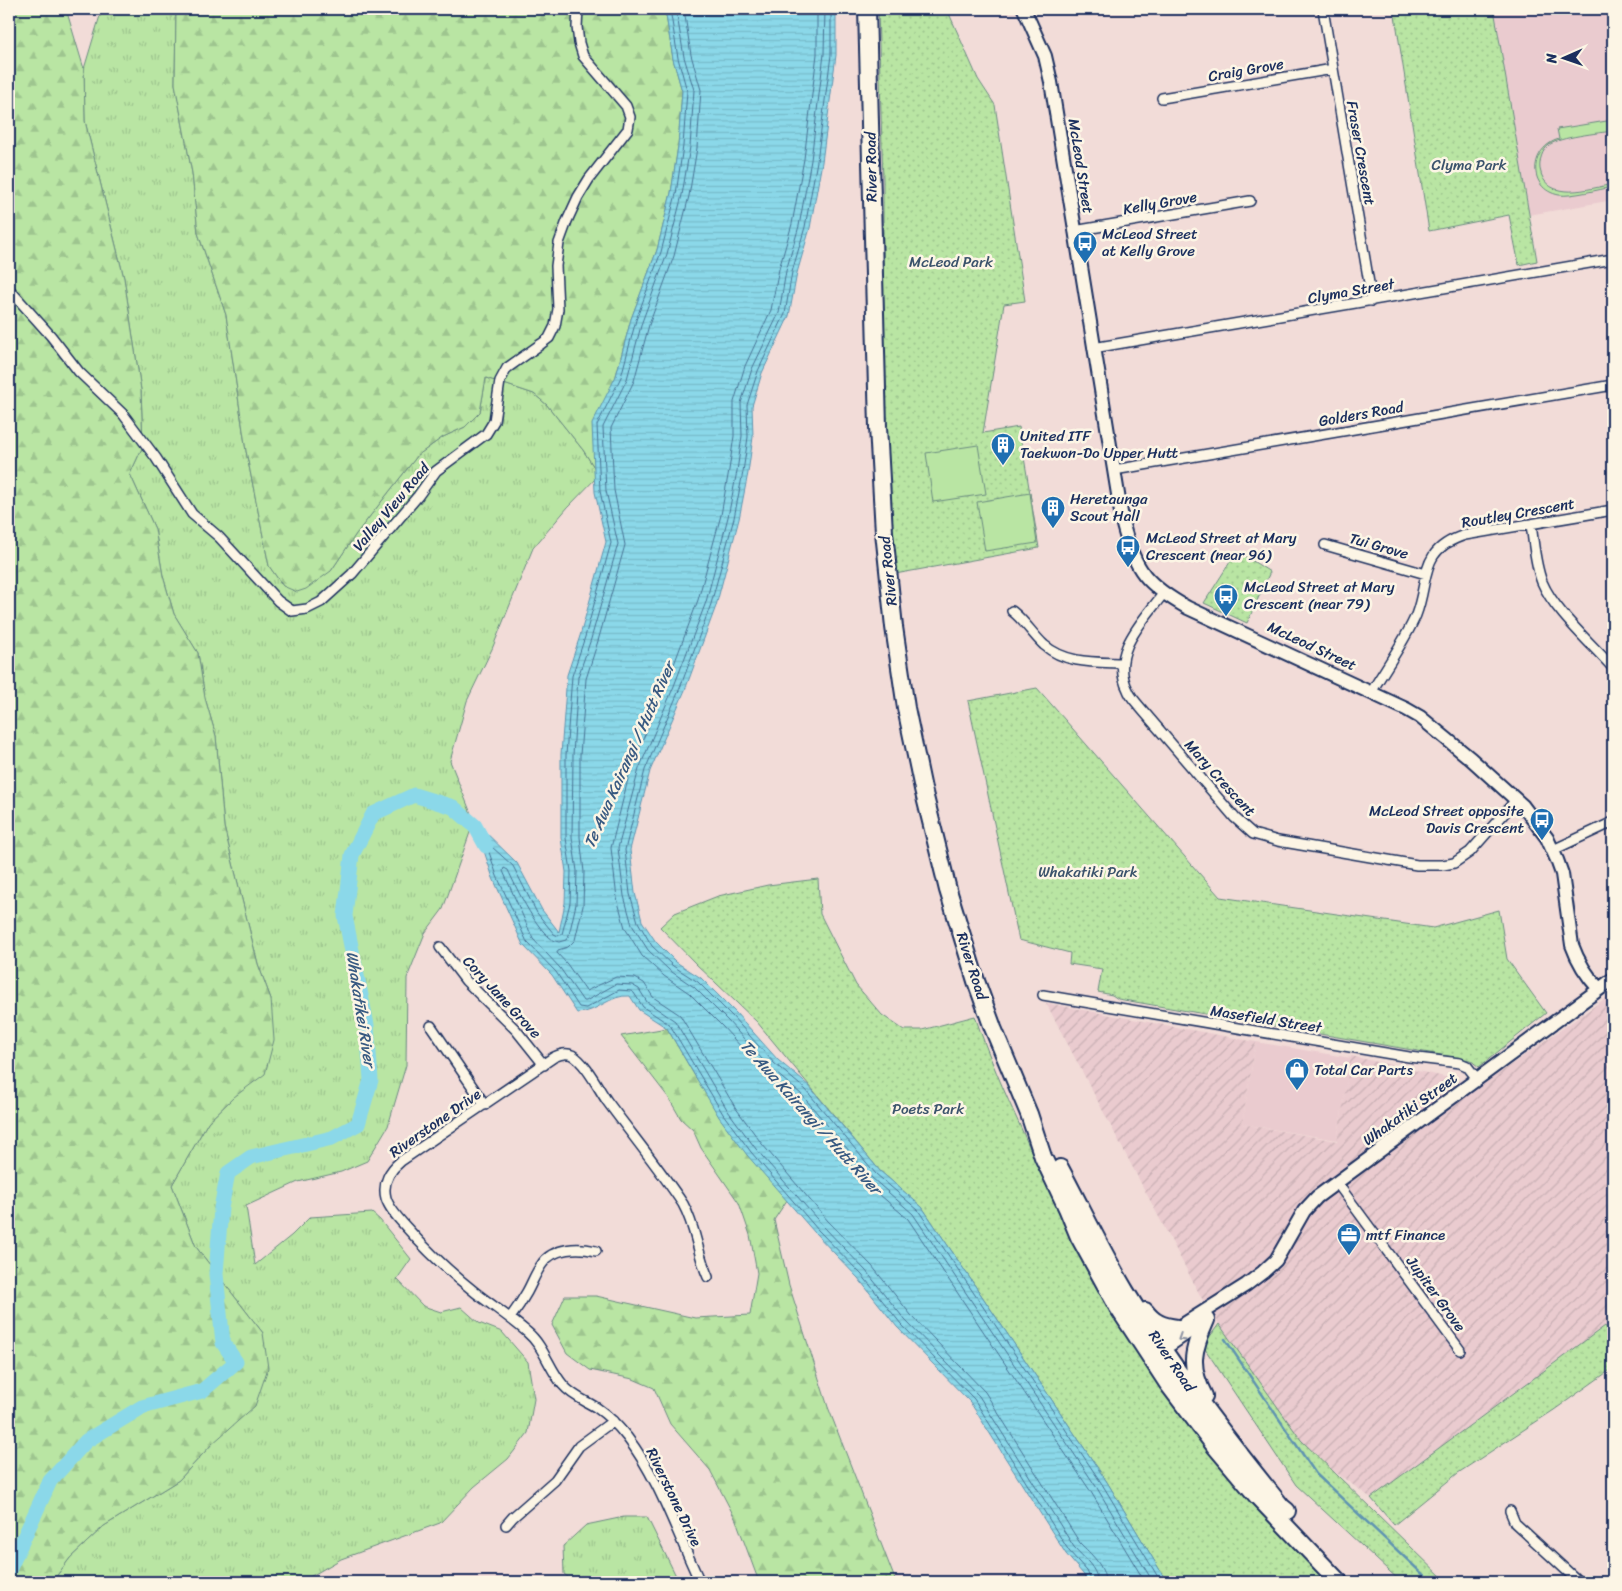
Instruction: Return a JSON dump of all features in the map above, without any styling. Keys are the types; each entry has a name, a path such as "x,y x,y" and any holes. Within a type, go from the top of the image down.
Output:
{"highway":[{"name":"River Road","path":"867,9 880,479 888,577 899,668 917,764 948,890 976,981 993,1028 1029,1114 1043,1158 1079,1237 1117,1306 1147,1354 1214,1445 1257,1496 1283,1514 1339,1582"},
{"name":"River Road","path":"1029,1114 1051,1151 1117,1277 1161,1347 1164,1365 1217,1438 1262,1493 1352,1582"},
{"path":"1067,1208 1146,1338 1153,1345 1161,1347"},
{"path":"1094,1234 1104,1245 1142,1308 1151,1319 1158,1324 1177,1328"},
{"path":"1206,1320 1196,1344 1194,1355 1195,1375 1198,1385 1240,1447 1285,1504 1283,1514"}],"street":[{"name":"Valley View Road","path":"9,289 51,336 79,372 123,414 156,458 192,514 219,537 278,601 292,611 307,608 321,602 352,574 418,496 436,471 486,434 494,421 500,381 507,368 549,338 555,326 558,309 556,266 559,243 578,197 628,129 630,117 626,106 583,56 577,27 578,9"},
{"name":"McLeod Street","path":"1024,9 1045,56 1051,82 1123,525 1132,554 1144,575 1163,594 1188,608 1372,691 1420,718 1471,759 1516,800 1541,828 1553,850 1565,889 1572,946 1584,971 1599,989"},
{"name":"Fraser Crescent","path":"1323,9 1372,301"},
{"name":"Craig Grove","path":"1162,98 1333,69"},
{"name":"Kelly Grove","path":"1074,231 1250,201"},
{"name":"Clyma Street","path":"1093,348 1613,259"},
{"name":"Golders Road","path":"1114,470 1613,385"},
{"name":"Routley Crescent","path":"1372,691 1416,615 1426,574 1434,556 1442,546 1465,535 1613,510"},
{"path":"1531,525 1542,583 1564,614 1613,668"},
{"name":"Tui Grove","path":"1325,545 1426,574"},
{"path":"1012,611 1054,652 1082,661 1122,663 1125,650 1132,637 1163,594"},
{"name":"Mary Crescent","path":"1122,663 1128,690 1139,706 1235,818 1247,829 1261,837 1417,865 1443,865 1454,863 1470,852 1516,800"},
{"path":"1553,850 1613,822"},
{"name":"Cory Jane Grove","path":"440,947 466,981 516,1030 544,1065"},
{"name":"Whakatiki Street","path":"1161,1347 1171,1344 1206,1320 1276,1260 1307,1207 1613,979"},
{"name":"Masefield Street","path":"1042,995 1409,1057 1460,1063 1467,1066 1478,1080"},
{"path":"432,1026 485,1105"},
{"name":"Riverstone Drive","path":"700,1582 647,1466 626,1436 613,1421 597,1408 563,1385 535,1340 510,1318 476,1293 423,1245 388,1204 385,1195 388,1178 395,1167 559,1055 566,1053 575,1057 581,1063 683,1204 690,1219 708,1277"},
{"name":"Jupiter Grove","path":"1337,1183 1460,1350"},
{"path":"510,1318 526,1295 546,1259 558,1252 569,1249 596,1251"},
{"name":"Whakatiki Street","path":"1161,1347 1164,1336 1246,1285"},
{"path":"506,1525 555,1480 579,1446 613,1421"},
{"path":"1510,1511 1515,1523 1579,1582"}],"shaded area":[{"path":"1494,9 1613,9 1613,200 1529,215"},
{"path":"1613,993 1613,1335 1605,1326 1371,1498 1309,1453 1201,1297 1046,1003 1256,1042 1242,1124 1337,1141 1351,1056 1458,1080 1471,1093"},
{"name":"Total Car Parts","path":"1256,1042 1351,1058 1337,1140 1242,1124"}],"green space":[{"path":"9,9 66,9 84,69 85,121 124,278 141,390 143,446 130,474 155,529 163,576 174,614 198,653 205,698 216,736 224,827 258,964 271,999 274,1040 265,1074 234,1097 208,1122 172,1185 196,1247 263,1333 268,1368 255,1406 212,1444 179,1480 104,1526 70,1558 52,1582 9,1582"},
{"path":"102,9 176,9 175,84 192,173 198,233 226,315 246,451 269,566 283,586 331,571 356,534 418,455 443,437 465,427 480,412 486,378 534,394 547,405 583,450 599,475 568,507 533,548 492,649 467,701 450,761 474,821 443,909 425,933 407,978 406,1065 388,1126 367,1161 341,1172 298,1182 246,1206 255,1265 292,1235 310,1217 372,1213 380,1220 411,1259 397,1279 423,1306 441,1312 461,1307 479,1323 502,1332 528,1362 534,1399 528,1433 508,1459 474,1487 440,1523 341,1559 301,1582 52,1582 70,1558 104,1526 179,1480 212,1444 263,1333 196,1247 172,1185 208,1122 234,1097 271,999 258,964 224,827 216,736 205,698 198,653 174,614 163,576 155,529 130,474 143,446 141,390 124,278 85,121 84,69"},
{"path":"176,9 665,9 673,59 682,91 678,146 671,193 657,250 631,319 605,417 599,475 583,450 547,405 534,394 486,378 480,412 465,427 443,437 418,455 356,534 331,571 306,589 297,592 283,586 269,566 246,451 226,315 198,233 192,173 175,84"},
{"name":"McLeod Park","path":"878,9 947,9 978,79 995,105 1025,301 1004,304 983,433 1019,427 1039,548 895,574 887,467 883,317 883,181"},
{"name":"Clyma Park","path":"1394,9 1494,9 1537,261 1519,265 1509,215 1429,231"},
{"path":"1613,120 1613,131 1570,138 1549,145 1543,153 1540,169 1544,180 1551,187 1560,190 1582,190 1613,184 1613,187 1578,194 1559,195 1541,185 1537,177 1537,159 1549,144 1559,139 1557,129"},
{"path":"978,445 986,494 933,502 926,453"},
{"path":"1030,493 1037,543 985,551 977,502"},
{"path":"1237,551 1270,572 1247,623 1204,603"},
{"name":"Whakatiki Park","path":"1037,688 1220,897 1433,928 1499,910 1507,959 1546,1013 1479,1067 1470,1060 1118,999 1112,995 1098,992 1102,969 1069,964 1070,953 1019,940 968,701"},
{"name":"Poets Park","path":"818,879 820,914 856,985 882,1015 904,1030 922,1030 975,1016 1002,1087 1053,1198 1088,1268 1126,1335 1169,1399 1196,1434 1274,1525 1327,1582 1167,1582 1107,1482 922,1207 880,1171 757,1022 660,927 675,913 718,896 768,885"},
{"path":"667,1028 696,1078 791,1194 774,1220 789,1285 828,1407 896,1582 759,1582 736,1520 710,1470 670,1424 654,1388 633,1379 590,1370 567,1353 552,1325 565,1296 596,1296 695,1318 750,1315 757,1273 750,1235 739,1203 701,1148 693,1130 681,1119 668,1097 621,1036"},
{"path":"1219,1324 1301,1440 1447,1582 1401,1582 1296,1485 1203,1346"},
{"path":"1605,1326 1613,1335 1613,1368 1554,1410 1458,1473 1394,1525 1371,1498"},
{"path":"624,1517 647,1517 679,1582 574,1582 564,1574 563,1546 586,1525"}],"water":[{"name":"Te Awa Kairangi / Hutt River","path":"665,9 836,9 836,55 822,162 810,228 797,273 789,316 762,373 752,406 753,437 739,519 716,606 685,690 650,771 630,850 635,893 642,921 656,942 676,962 701,978 736,1013 778,1060 809,1086 880,1171 922,1207 1107,1482 1167,1582 1088,1582 1066,1554 970,1402 897,1327 858,1278 815,1233 747,1155 719,1117 667,1028 639,1010 630,996 616,998 591,1010 577,1013 552,975 523,945 493,878 474,821 517,863 542,910 559,932 565,903 566,872 561,838 561,754 567,675 580,636 606,542 595,492 592,424 616,376 631,319 657,250 671,193 678,146 682,91 673,59"}],"waterway":[{"name":"Whakatīkei River","path":"9,1570 50,1481 86,1441 142,1407 202,1391 236,1362 223,1343 216,1274 221,1208 228,1173 251,1157 332,1138 358,1124 371,1080 367,1025 345,916 352,855 373,814 414,795 453,807 475,826 486,846"},
{"path":"1225,1339 1316,1474 1431,1582"}],"place":[{"name":"McLeod Street at Kelly Grove","path":"1085,264"},
{"name":"United ITF Taekwon-Do Upper Hutt","path":"1003,466"},
{"name":"Heretaunga Scout Hall","path":"1053,529"},
{"name":"McLeod Street at Mary Crescent (near 96)","path":"1128,568"},
{"name":"McLeod Street at Mary Crescent (near 79)","path":"1226,617"},
{"name":"McLeod Street opposite Davis Crescent","path":"1542,841"},
{"name":"Total Car Parts","path":"1297,1091"},
{"name":"mtf Finance","path":"1349,1256"}]}
